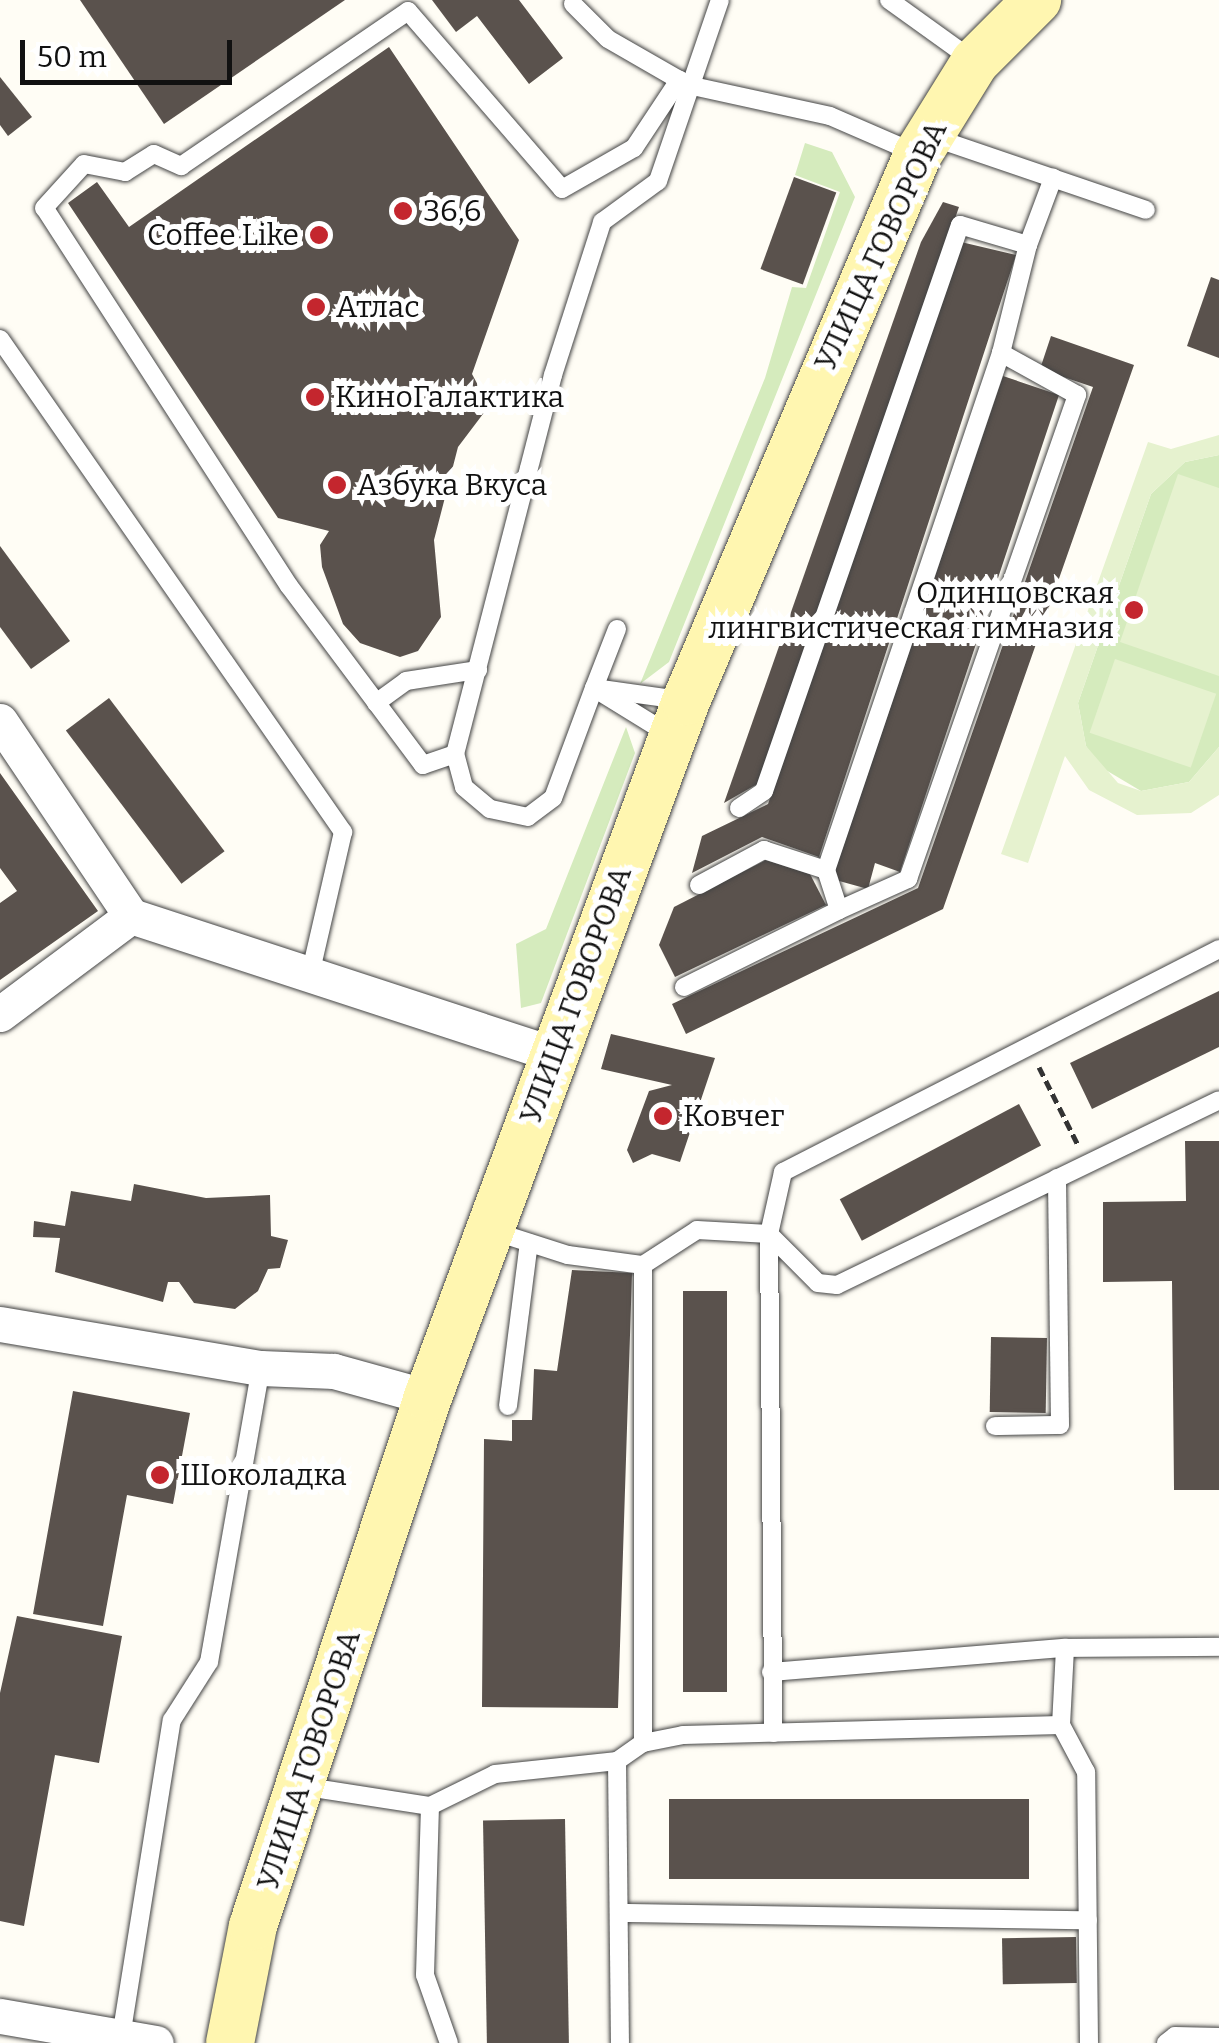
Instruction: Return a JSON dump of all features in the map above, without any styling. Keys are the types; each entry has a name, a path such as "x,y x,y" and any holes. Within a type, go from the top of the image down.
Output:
{"main road":[{"name":"УЛИЦА ГОВОРОВА","path":"230,2043 253,1926 428,1397 509,1236 554,1054 680,719 924,145 975,62 1036,0"}],"street":[{"path":"0,721 132,916 554,1054"},
{"path":"0,1014 132,916"},
{"path":"0,1324 261,1368 334,1371 428,1397"},
{"path":"0,2016 133,2041"}],"lane":[{"path":"617,629 553,798 528,816 490,809 464,786 454,754 553,375 602,222 658,181 684,83 720,0"},
{"path":"889,0 975,62"},
{"path":"574,4 608,39 684,83 830,116 1053,178 1146,210"},
{"path":"454,754 423,765 376,703 289,586 44,208 84,164 125,172 154,154 181,166 408,11 562,188 634,148 684,83"},
{"path":"839,910 826,870 1000,353 1028,245 1053,178"},
{"path":"739,808 764,791 960,225 1028,245"},
{"path":"0,340 343,832 310,975"},
{"path":"684,987 908,879 1077,395 1000,353"},
{"path":"376,703 406,682 478,670"},
{"path":"594,688 680,719"},
{"path":"594,688 680,719"},
{"path":"699,884 764,850 826,870"},
{"path":"773,1732 769,1234 783,1172 1219,949"},
{"path":"508,1406 509,1236 643,1265 697,1230 769,1234 818,1283 837,1285 1219,1100"},
{"path":"996,1426 1060,1425 1057,1178"},
{"path":"643,1265 643,1743"},
{"path":"133,2041 172,1720 209,1662 261,1368"},
{"path":"771,1672 1065,1648 1219,1647"},
{"path":"1065,1648 1061,1725 1086,1772 1089,2043"},
{"path":"300,1786 430,1806 495,1774 617,1762 643,1743 773,1732 1061,1725"},
{"path":"617,1762 622,1913 620,2043"},
{"path":"430,1806 425,1975 449,2043"},
{"path":"622,1913 1088,1920"},
{"path":"1166,2043 1175,2036 1219,2037"}],"path":[{"path":"1029,1046 1087,1164"}],"green space":[{"path":"805,143 832,152 855,197 669,662 640,684 765,378 792,287 806,288 840,192 795,175"},
{"path":"1219,435 1219,455 1185,462 1151,494 1078,703 1086,746 1118,783 1141,791 1189,782 1219,747 1219,795 1191,813 1137,815 1089,790 1065,756 1028,863 1001,854 1148,442 1171,449"},
{"path":"1219,455 1219,747 1189,782 1141,791 1099,766 1086,746 1078,703 1151,494 1185,462"},
{"path":"1178,474 1219,488 1219,676 1120,642"},
{"path":"1115,659 1216,694 1191,768 1090,733"},
{"path":"626,727 635,753 541,1003 521,1008 516,944 546,929"}],"building":[{"path":"80,0 345,0 164,124"},
{"path":"432,0 519,0 563,58 529,84 477,16 456,32"},
{"name":"Атлас","path":"389,47 519,240 472,374 489,406 458,447 434,540 441,617 418,651 400,657 360,643 343,624 322,567 320,545 329,531 278,518 68,203 97,182 129,227"},
{"path":"0,77 32,117 8,136 0,125"},
{"path":"794,177 836,192 803,284 760,269"},
{"path":"943,202 959,207 759,783 724,803 921,242"},
{"path":"961,242 1016,255 819,857 762,837 692,873 702,836 768,804"},
{"path":"1211,277 1219,280 1219,358 1187,346"},
{"path":"1051,336 1134,365 943,909 686,1034 672,1004 918,888 1093,387 1040,369"},
{"path":"1003,376 1059,395 900,872 875,863 868,889 832,879"},
{"path":"0,546 70,641 31,669 0,627"},
{"path":"109,698 225,851 181,884 66,730"},
{"path":"0,773 98,911 0,980 0,903 17,891 0,868"},
{"path":"766,860 810,874 826,905 675,977 659,945 674,907"},
{"path":"1219,991 1219,1047 1092,1109 1070,1063"},
{"path":"611,1034 715,1058 680,1162 652,1154 633,1163 627,1150 649,1091 672,1085 601,1069"},
{"path":"1019,1104 1041,1145 862,1241 840,1199"},
{"path":"1185,1141 1219,1141 1219,1490 1174,1490 1172,1281 1103,1282 1103,1202 1186,1201"},
{"path":"134,1184 206,1198 270,1195 271,1236 288,1240 280,1268 268,1269 258,1291 235,1309 194,1303 179,1282 168,1282 163,1302 55,1272 60,1238 33,1237 34,1221 65,1226 71,1191 131,1201"},
{"path":"572,1270 632,1273 618,1708 482,1707 484,1439 512,1441 512,1420 532,1420 534,1369 557,1371"},
{"path":"683,1291 727,1291 727,1692 683,1692"},
{"path":"991,1337 1047,1338 1046,1413 990,1412"},
{"path":"73,1391 190,1413 173,1504 127,1495 103,1626 33,1614"},
{"path":"17,1616 122,1636 99,1763 55,1755 24,1926 0,1921 0,1693"},
{"path":"669,1799 1029,1799 1029,1879 669,1879"},
{"path":"565,1819 569,2043 487,2043 483,1820"},
{"path":"1076,1937 1077,1983 1003,1984 1002,1938"}],"place":[{"name":"36,6","path":"403,211"},
{"name":"Coffee Like","path":"319,235"},
{"name":"Атлас","path":"316,307"},
{"name":"КиноГалактика","path":"315,397"},
{"name":"Азбука Вкуса","path":"337,485"},
{"name":"Одинцовская лингвистическая гимназия","path":"1134,610"},
{"name":"Ковчег","path":"663,1116"},
{"name":"Шоколадка","path":"160,1475"}]}
